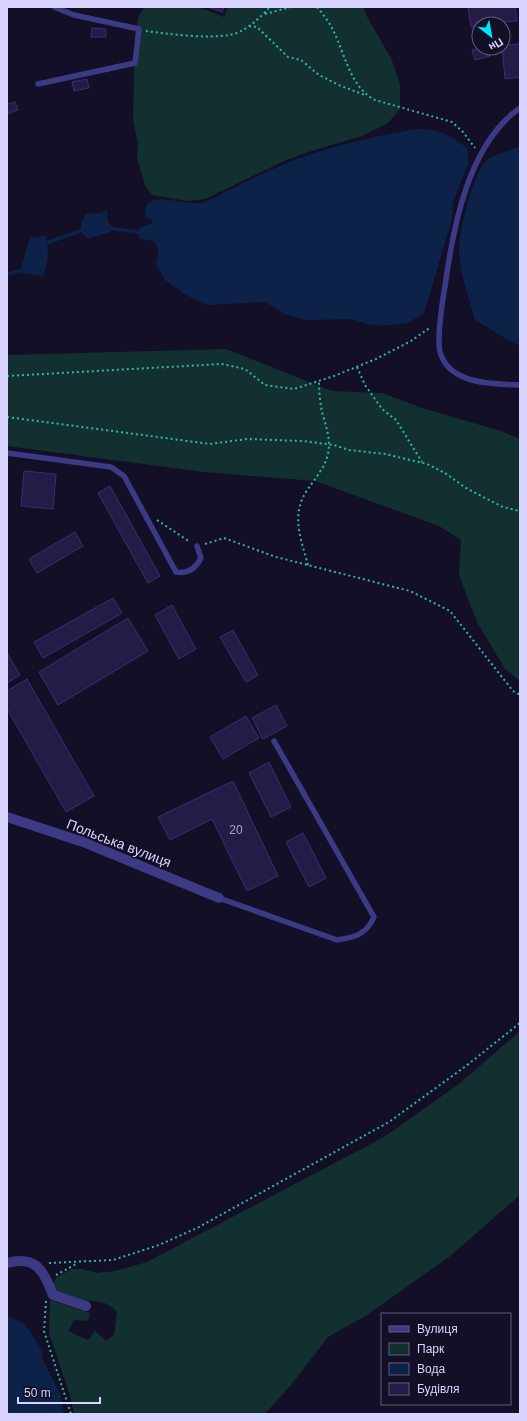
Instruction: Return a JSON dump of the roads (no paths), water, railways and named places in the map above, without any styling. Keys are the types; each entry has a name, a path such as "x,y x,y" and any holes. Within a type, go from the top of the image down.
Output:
{"street":[{"name":"Польська вулиця","path":"7,817 83,842 219,898"},
{"path":"7,1263 27,1260 36,1264 49,1285 53,1295 86,1306"}],"lane":[{"path":"38,84 136,63 139,30 74,15 54,7"},
{"path":"520,108 502,124 489,142 479,159 468,186 454,232 440,321 439,340 441,356 448,366 459,375 470,380 486,383 520,385"},
{"path":"7,452 112,467 124,476 176,572 184,573 197,566 201,558 197,546"},
{"path":"219,898 337,940 355,937 370,928 374,917 274,741"}],"water":[{"path":"418,129 439,132 456,140 467,148 469,162 453,202 452,219 424,313 408,323 382,326 367,324 352,319 307,320 284,314 266,302 208,305 186,295 165,280 156,264 158,257 157,247 153,241 140,239 138,231 142,227 153,223 151,219 146,218 145,209 148,204 153,201 168,200 194,203 206,202 253,178 314,153 365,139"},
{"path":"520,147 520,345 515,344 475,320 463,279 459,245 463,220 471,192 481,168 486,161 493,156"},
{"path":"107,210 108,222 114,228 110,232 88,239 80,231 82,220 86,214 101,213"},
{"path":"45,235 48,246 48,256 43,276 23,273 22,265 30,237 36,238"},
{"path":"7,1316 25,1324 42,1350 43,1360 61,1396 64,1414 7,1414"}],"waterway":[{"path":"109,228 142,233"},
{"path":"45,245 46,243 83,230"},
{"path":"7,274 27,269"}]}
